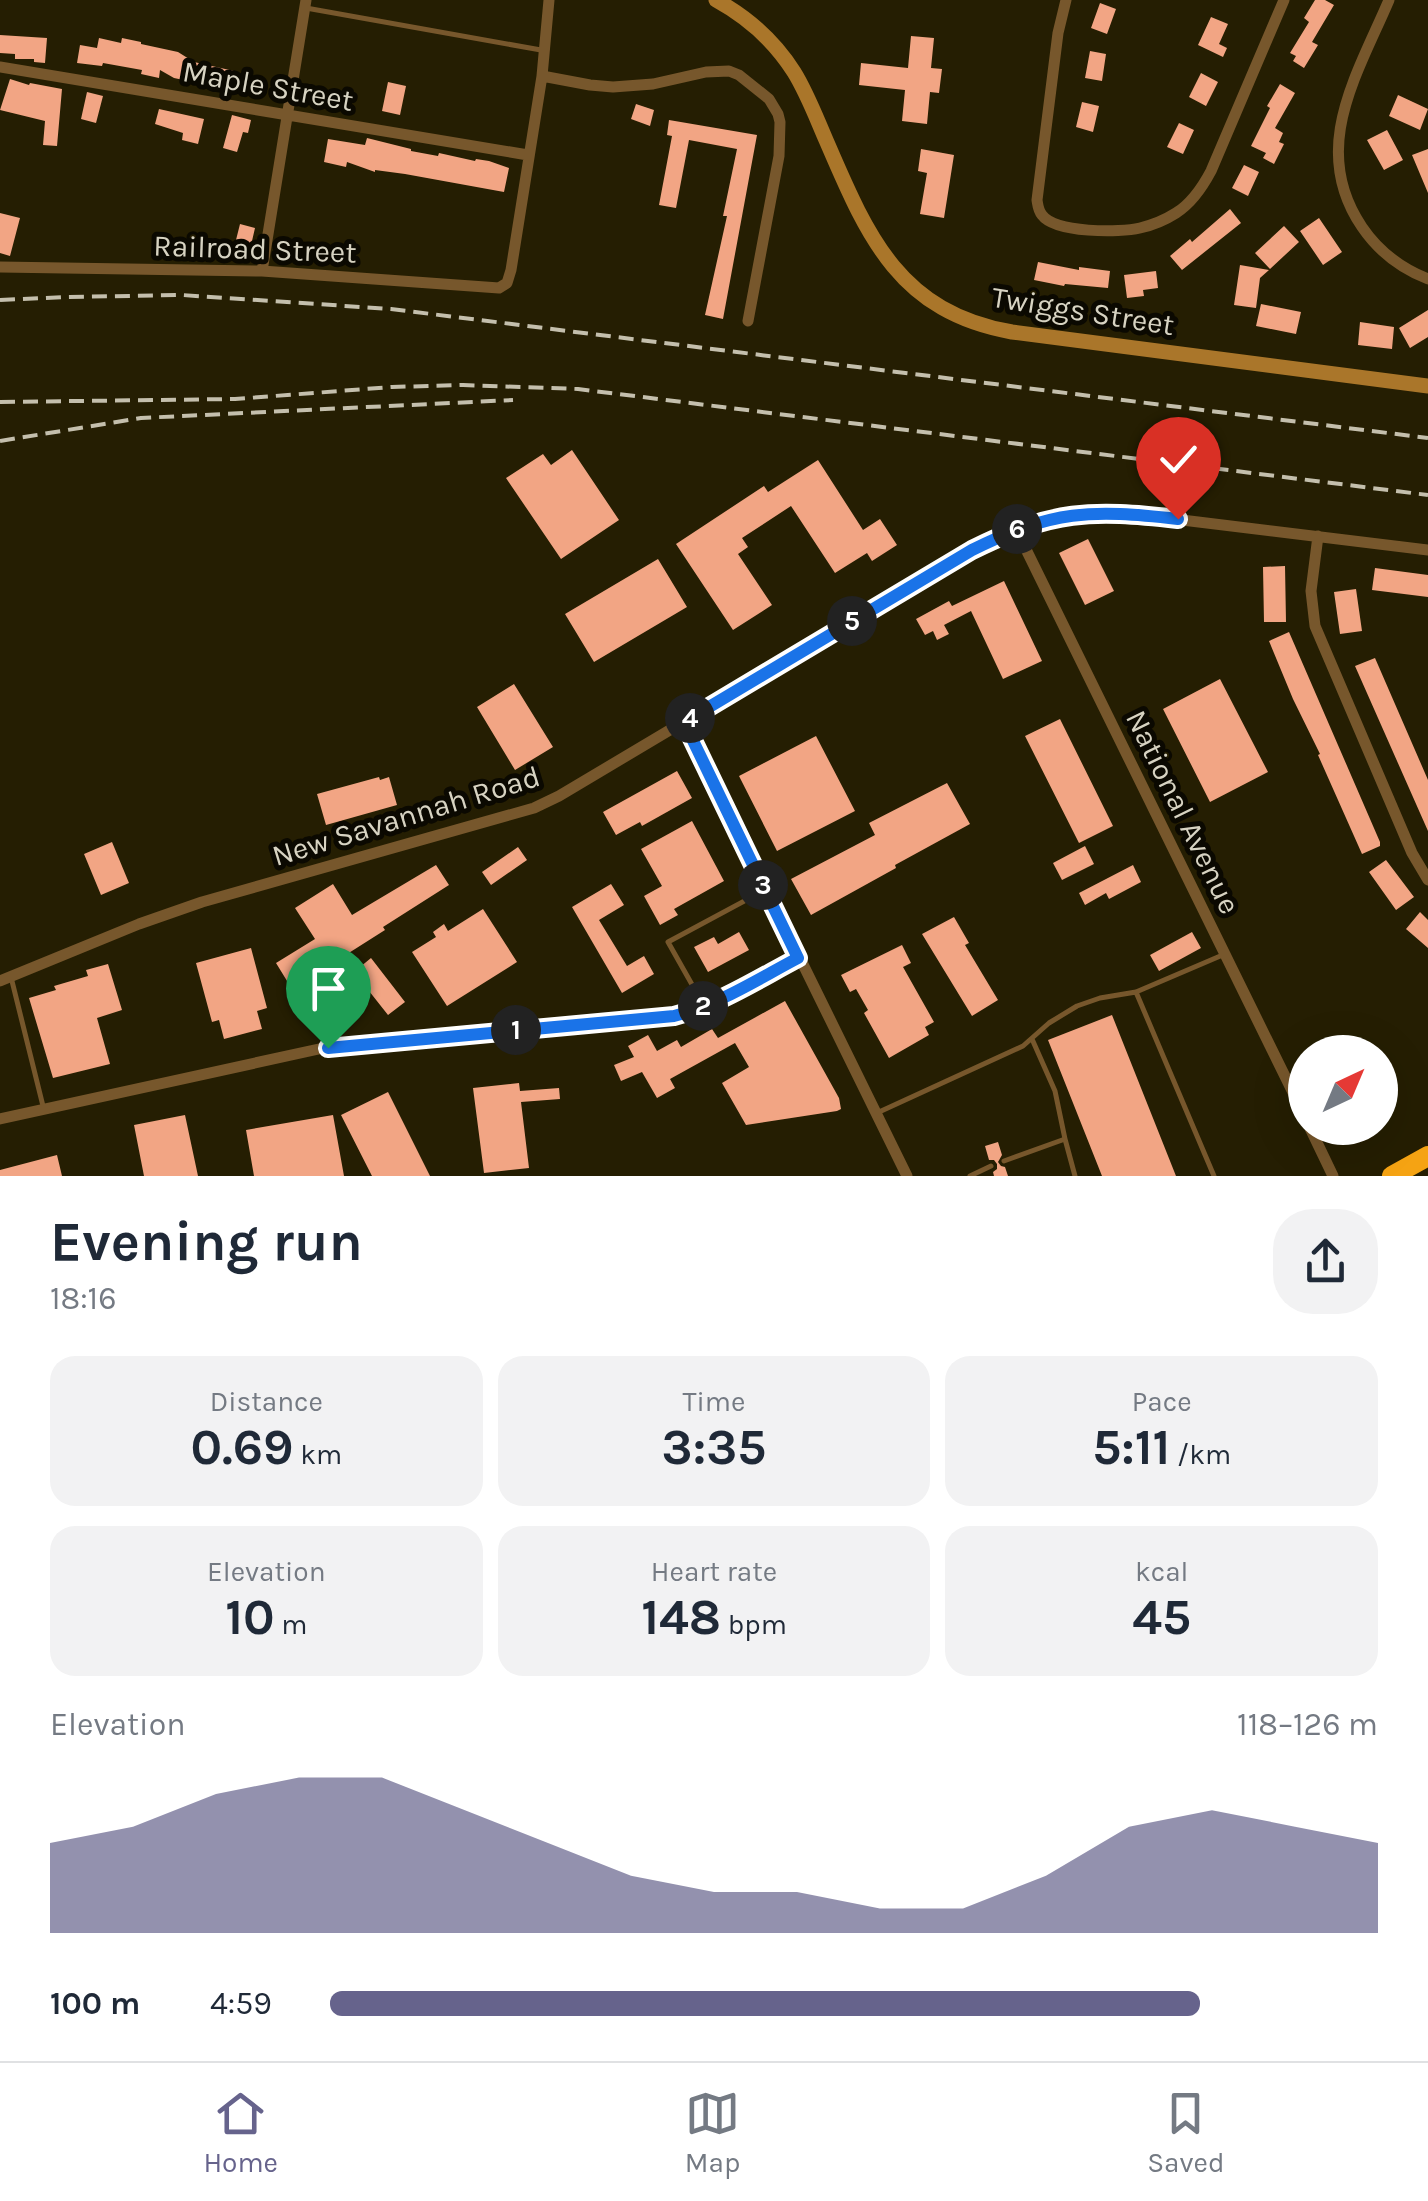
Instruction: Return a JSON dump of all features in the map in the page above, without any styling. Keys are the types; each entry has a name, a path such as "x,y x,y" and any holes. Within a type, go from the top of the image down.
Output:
{"highway":[{"path":"1392,1176 1428,1156"}],"main road":[{"name":"Twiggs Street","path":"716,0 770,40 793,70 872,238 901,276 942,307 966,320 1012,332 1428,386"}],"street":[{"path":"1066,0 1058,33 1039,212 1059,226 1120,231 1161,221 1183,208 1201,188 1284,0"},
{"path":"1389,0 1340,122 1338,170 1346,197 1370,238 1392,260 1428,279"},
{"path":"262,271 306,4"},
{"path":"528,155 551,4"},
{"name":"Maple Street","path":"0,67 528,155"},
{"path":"542,76 613,87 653,84 716,70 738,74 764,94 780,122 779,156 748,321"},
{"name":"Railroad Street","path":"0,268 262,271 493,288 506,284 511,270 528,155"},
{"name":"New Savannah Road","path":"5,979 202,902 534,808 972,550 1016,529 1067,515 1107,513 1428,550"},
{"name":"National Avenue","path":"1016,529 1288,1083"},
{"path":"1318,536 1311,591 1315,626 1412,853 1428,880"},
{"path":"684,722 907,1176"},
{"path":"0,1119 328,1048 689,1012 798,958"},
{"path":"1318,1145 1333,1176"}],"lane":[{"path":"306,4 544,51"},
{"path":"704,1006 668,942 765,890"},
{"path":"876,1114 1023,1046 1076,1006 1136,992 1226,954"},
{"path":"5,979 44,1110"},
{"path":"1136,992 1214,1176"},
{"path":"1032,1039 1055,1092 1075,1176"},
{"path":"1004,1161 1065,1139"},
{"path":"970,1176 991,1166"}],"building":[{"path":"1315,0 1334,5 1312,42 1318,45 1304,68 1293,61 1296,56 1290,53 1309,22 1304,18"},
{"path":"1100,3 1116,9 1107,34 1091,28"},
{"path":"1211,17 1228,24 1219,44 1227,48 1223,57 1198,45"},
{"path":"0,35 47,38 45,63 0,53"},
{"path":"911,36 934,38 931,68 942,69 939,93 930,92 927,124 902,121 905,90 859,85 861,63 908,68"},
{"path":"99,38 141,42 178,52 194,62 234,71 227,93 174,78 160,70 159,78 141,74 142,70 77,63 80,45 97,48"},
{"path":"1090,51 1106,54 1102,81 1085,78"},
{"path":"1201,73 1218,82 1206,106 1189,97"},
{"path":"10,79 62,89 57,146 43,145 45,121 0,110"},
{"path":"388,82 406,86 400,115 382,111"},
{"path":"1280,84 1295,93 1275,128 1283,133 1279,142 1284,144 1274,164 1263,158 1266,153 1251,146"},
{"path":"87,92 103,96 96,123 81,119"},
{"path":"1398,95 1428,109 1420,130 1389,116"},
{"path":"1082,102 1099,106 1093,132 1076,127"},
{"path":"636,104 654,110 650,126 631,119"},
{"path":"159,109 204,119 198,144 182,140 183,133 155,124"},
{"path":"232,115 251,120 237,152 223,148"},
{"path":"669,120 757,135 723,319 705,315 737,149 689,140 676,208 659,205 672,136 667,135"},
{"path":"1179,123 1194,130 1183,154 1167,147"},
{"path":"1387,130 1403,160 1384,170 1367,140"},
{"path":"367,138 411,151 489,161 509,168 504,192 375,172 347,162 346,167 324,162 328,139 365,145"},
{"path":"921,149 954,155 944,218 920,214 927,173 918,171"},
{"path":"1428,149 1428,193 1412,155"},
{"path":"1244,165 1259,172 1248,196 1232,188"},
{"path":"1230,209 1241,223 1182,270 1170,256"},
{"path":"0,213 20,218 10,256 0,253"},
{"path":"1319,218 1342,252 1323,265 1300,231"},
{"path":"240,224 255,228 253,262 232,256"},
{"path":"1284,226 1299,242 1270,269 1255,253"},
{"path":"1038,262 1110,271 1108,288 1034,280"},
{"path":"1240,265 1269,270 1260,278 1256,308 1234,305"},
{"path":"1156,271 1158,288 1143,290 1144,296 1127,298 1124,275"},
{"path":"1261,304 1301,312 1296,334 1256,326"},
{"path":"1428,310 1428,337 1410,348 1399,328"},
{"path":"1360,322 1394,327 1392,349 1358,345"},
{"path":"572,450 619,520 561,559 506,478 543,454 551,465"},
{"path":"818,460 863,530 880,519 897,545 872,561 867,553 835,573 791,506 742,538 748,547 738,554 772,605 733,630 676,544 764,486 768,492"},
{"path":"1088,539 1114,591 1085,605 1059,553"},
{"path":"658,559 687,607 594,662 565,614"},
{"path":"1285,566 1286,622 1264,622 1263,567"},
{"path":"1375,568 1428,575 1428,597 1372,590"},
{"path":"1004,581 1042,661 1003,679 971,611 944,625 949,634 937,640 933,631 925,635 916,619 949,601 952,606"},
{"path":"1356,589 1362,631 1340,634 1334,592"},
{"path":"1289,632 1380,842 1380,846 1362,854 1269,641"},
{"path":"1375,658 1428,780 1428,831 1355,666"},
{"path":"1220,679 1268,772 1210,802 1163,709"},
{"path":"514,684 553,747 515,770 477,707"},
{"path":"1060,719 1113,826 1079,843 1025,736"},
{"path":"816,736 855,811 777,851 739,776"},
{"path":"677,771 692,798 642,826 640,822 616,835 603,812"},
{"path":"389,777 397,805 326,825 317,794"},
{"path":"947,783 970,824 811,915 791,879 875,835 869,823"},
{"path":"692,821 724,881 674,909 678,915 660,925 644,896 662,886 641,849"},
{"path":"112,842 129,883 101,895 84,854"},
{"path":"1085,846 1094,864 1062,880 1053,863"},
{"path":"518,847 527,860 491,885 482,872"},
{"path":"1386,860 1414,897 1396,910 1369,872"},
{"path":"436,865 449,885 292,989 276,963 315,939 295,908 333,884 352,915"},
{"path":"1133,865 1141,882 1109,899 1106,893 1085,905 1079,893"},
{"path":"611,884 624,905 599,920 627,966 644,956 654,974 622,993 572,907"},
{"path":"483,909 517,962 447,1006 412,952 436,937 433,932 444,924 448,931"},
{"path":"1420,912 1428,920 1428,948 1406,929"},
{"path":"954,917 969,943 965,945 998,1000 972,1016 922,934"},
{"path":"739,932 749,950 708,972 694,947 714,937 718,944"},
{"path":"1192,932 1201,948 1159,971 1150,955"},
{"path":"902,945 911,963 903,967 934,1022 925,1027 929,1035 889,1058 864,1013 868,1010 856,989 850,992 841,975"},
{"path":"251,948 267,1008 257,1011 262,1029 224,1039 219,1020 212,1022 196,963"},
{"path":"371,958 405,1002 388,1015 354,972"},
{"path":"108,964 122,1010 97,1018 110,1064 53,1078 29,998 56,990 54,986 88,976 86,970"},
{"path":"785,1001 839,1098 841,1109 837,1111 746,1125 722,1083 749,1067 735,1043 670,1079 675,1088 657,1098 642,1072 621,1081 614,1065 634,1057 628,1046 648,1035 657,1051 677,1040 681,1047 712,1029 718,1038"},
{"path":"1112,1015 1176,1176 1102,1176 1048,1040"},
{"path":"519,1083 520,1091 559,1088 560,1099 521,1102 529,1168 484,1173 473,1088"},
{"path":"388,1092 430,1176 372,1176 341,1115"},
{"path":"185,1115 198,1176 144,1176 134,1125"},
{"path":"333,1115 344,1176 254,1176 246,1130"},
{"path":"998,1142 1002,1155 998,1162 1008,1176 994,1176 997,1164 989,1160 985,1146"},
{"path":"57,1155 62,1176 0,1176 0,1170"}],"railway":[{"path":"0,300 182,295 391,309 1428,438"},
{"path":"0,402 235,399 463,385 578,389 1428,495"},
{"path":"0,441 141,418 513,400"}],"route":[{"path":"328,1048 674,1016 727,995 798,958 684,722 972,550 1016,529 1088,512 1178,519"}]}
